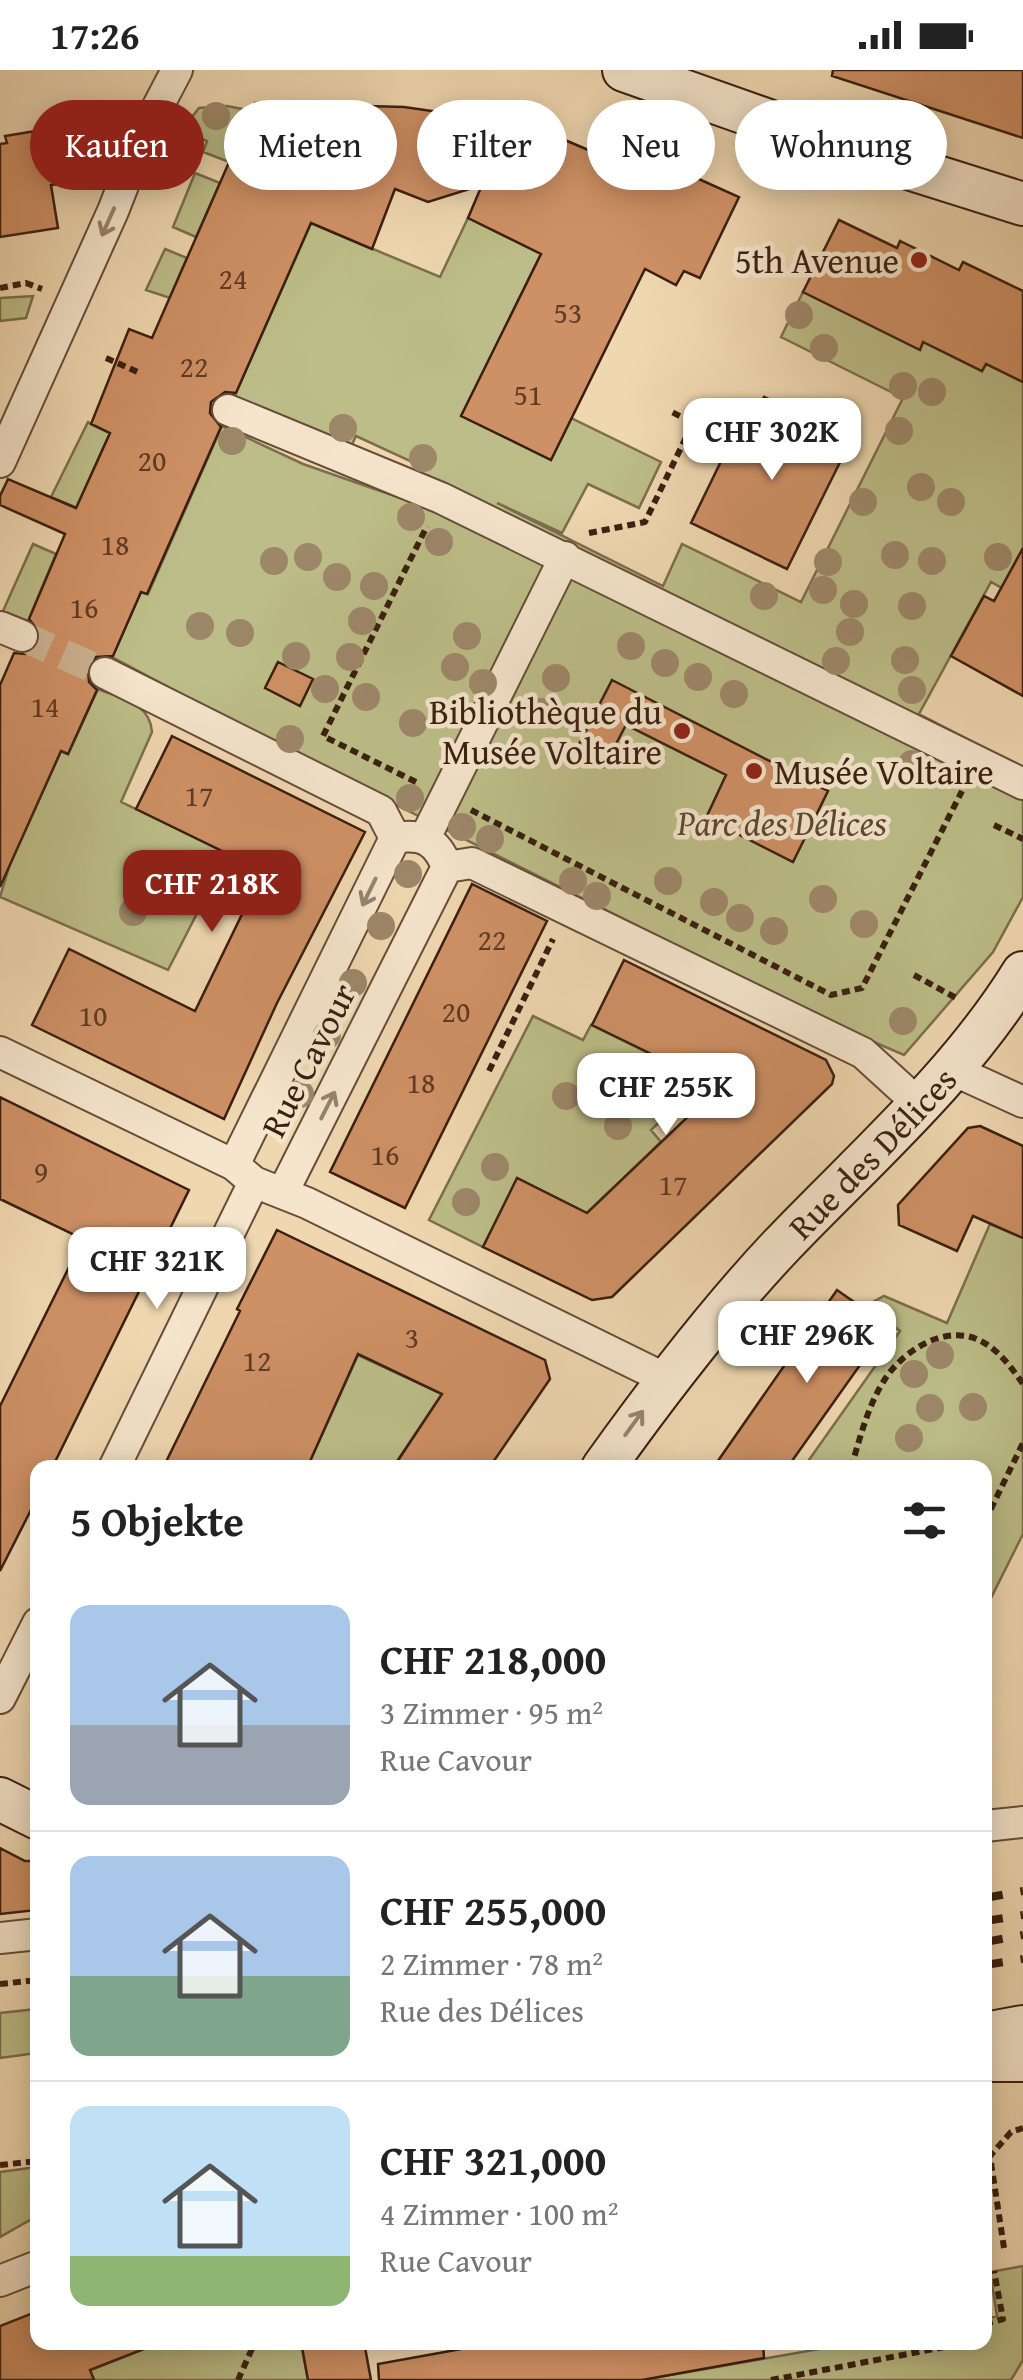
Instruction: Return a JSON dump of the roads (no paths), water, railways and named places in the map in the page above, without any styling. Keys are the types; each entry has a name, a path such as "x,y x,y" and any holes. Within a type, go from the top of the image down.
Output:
{"street":[{"path":"0,462 113,211 142,137 177,70"},
{"path":"634,71 842,146 1023,204"},
{"path":"228,410 441,498 1023,784"},
{"name":"Rue Cavour","path":"118,1460 244,1174 410,838 446,796 565,558"},
{"path":"105,673 381,812 410,838 439,846 447,867 472,863 863,1053 920,1105"},
{"name":"Rue Cavour","path":"283,1192 447,867"},
{"name":"Rue des Délices","path":"609,1460 666,1379 778,1250 954,1070 1023,973"},
{"path":"0,1052 666,1379"},
{"path":"954,1070 1023,1102"},
{"path":"0,1698 30,1639"},
{"path":"0,1799 30,1814"},
{"path":"992,1825 1023,1822"},
{"path":"0,1938 30,1935"},
{"path":"992,2033 1023,2027"},
{"path":"992,2060 1023,2060"},
{"path":"0,2282 30,2269"}],"tunnel":[{"path":"22,636 105,673"}],"railway":[{"path":"992,1897 1023,1891"},
{"path":"992,1920 1023,1915"},
{"path":"992,1941 1023,1935"},
{"path":"992,1964 1023,1959"}],"place":[{"name":"5th Avenue","path":"919,260"},
{"name":"Bibliothèque du Musée Voltaire","path":"682,731"},
{"name":"Musée Voltaire","path":"754,771"}],"park label":[{"name":"Parc des Délices","path":"782,822"}]}
